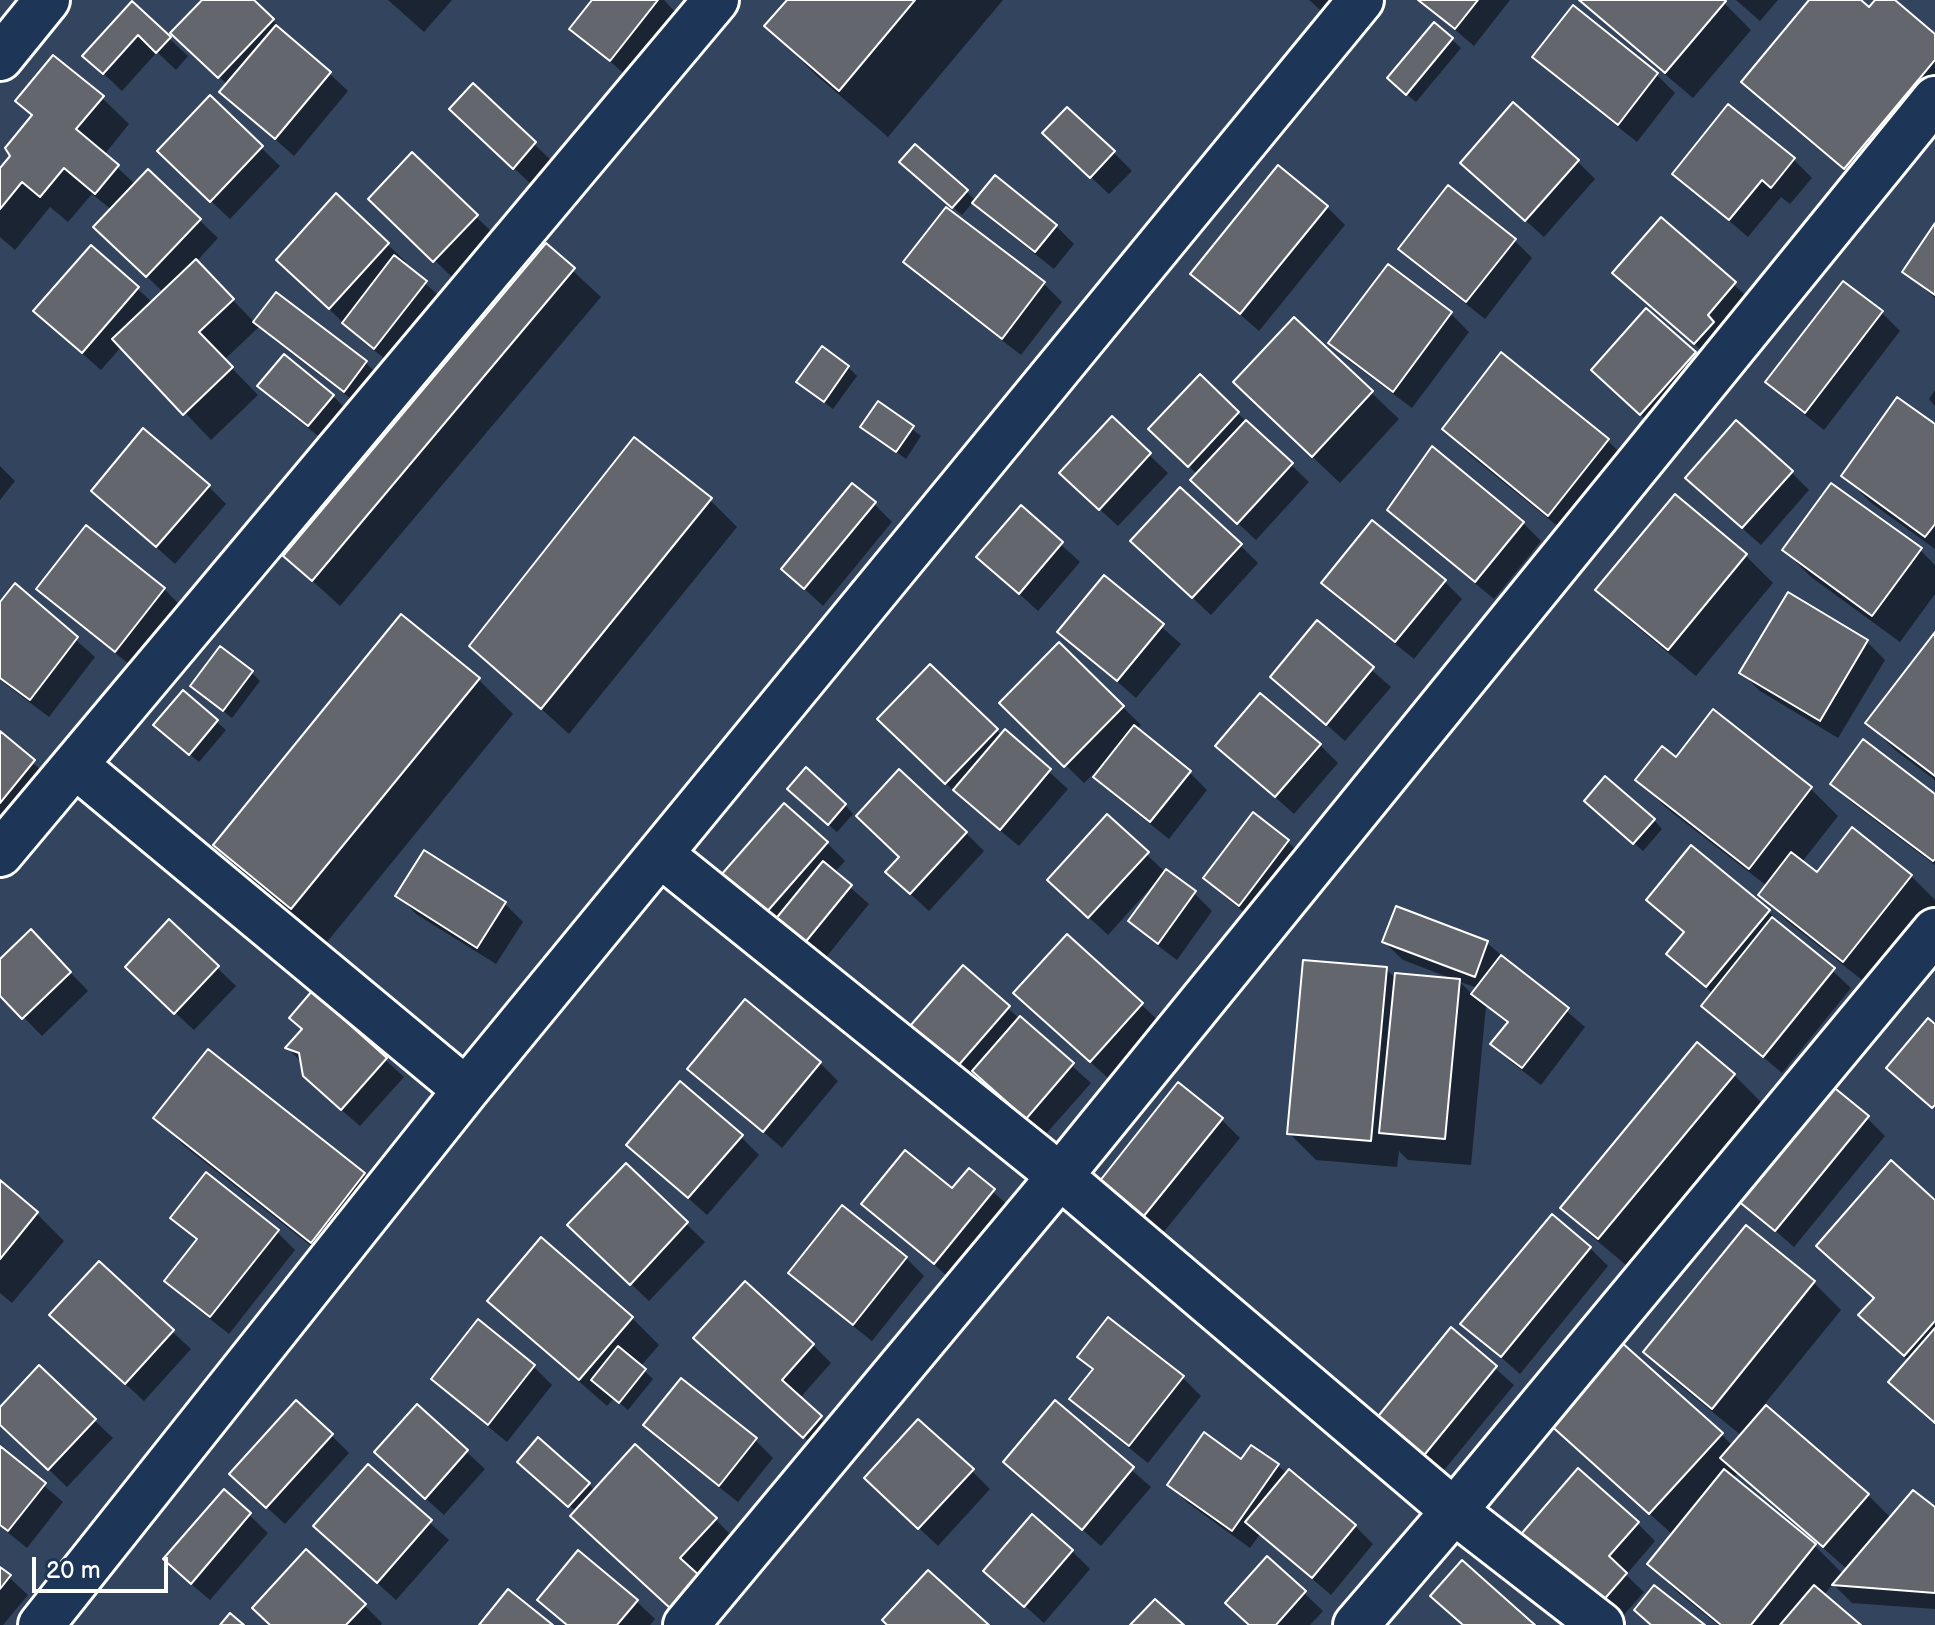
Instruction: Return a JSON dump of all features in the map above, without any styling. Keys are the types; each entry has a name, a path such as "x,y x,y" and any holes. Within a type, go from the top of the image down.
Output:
{"street":[{"path":"0,58 47,0"},
{"path":"0,854 716,0"},
{"path":"41,1625 466,1090 1361,0"},
{"path":"686,1625 1060,1176 1935,99"},
{"path":"75,765 466,1090"},
{"path":"660,854 1060,1176 1454,1511 1601,1625"},
{"path":"1356,1625 1935,931"}],"building":[{"path":"202,0 254,0 274,19 218,78 170,33"},
{"path":"592,0 658,0 610,61 569,29"},
{"path":"787,0 915,0 839,91 764,26"},
{"path":"1418,0 1478,0 1455,29"},
{"path":"1579,0 1724,0 1726,1 1665,73"},
{"path":"1809,0 1861,0 1869,7 1875,0 1895,0 1935,34 1935,60 1844,169 1741,82"},
{"path":"132,1 171,37 156,53 138,35 103,74 82,56"},
{"path":"1573,5 1658,73 1618,125 1532,57"},
{"path":"1434,22 1453,38 1406,95 1387,78"},
{"path":"276,25 331,72 275,139 219,92"},
{"path":"53,55 104,96 76,129 119,165 95,194 64,168 40,197 22,182 0,209 0,168 10,156 5,148 32,115 15,101"},
{"path":"473,83 536,142 513,169 449,109"},
{"path":"210,95 263,146 210,202 157,151"},
{"path":"1513,102 1579,160 1525,221 1460,163"},
{"path":"1728,104 1795,158 1771,188 1762,180 1729,220 1672,174"},
{"path":"1067,107 1115,151 1090,178 1042,133"},
{"path":"915,144 968,190 952,208 899,162"},
{"path":"412,152 478,215 433,262 368,199"},
{"path":"1278,165 1328,206 1240,314 1190,274"},
{"path":"148,169 201,219 146,277 93,227"},
{"path":"995,175 1057,225 1035,252 972,203"},
{"path":"1448,185 1516,239 1466,302 1398,249"},
{"path":"336,193 389,243 329,309 276,260"},
{"path":"946,207 1045,282 1002,339 903,262"},
{"path":"1661,217 1736,282 1708,315 1714,322 1694,344 1612,273"},
{"path":"1935,223 1935,295 1902,272"},
{"path":"546,243 575,268 312,581 283,556"},
{"path":"91,245 139,287 82,353 33,311"},
{"path":"394,255 427,281 374,349 342,323"},
{"path":"196,259 234,299 199,332 233,367 183,415 112,339"},
{"path":"1388,264 1452,312 1393,392 1328,343"},
{"path":"1843,281 1883,311 1805,413 1765,382"},
{"path":"276,292 367,361 344,392 253,322"},
{"path":"1646,308 1696,352 1640,415 1591,370"},
{"path":"1294,317 1373,391 1312,457 1233,382"},
{"path":"822,346 849,366 824,402 796,382"},
{"path":"1501,352 1609,439 1548,516 1442,429"},
{"path":"284,354 334,395 308,426 257,386"},
{"path":"1200,374 1239,412 1188,467 1148,429"},
{"path":"1897,397 1935,424 1935,524 1925,537 1841,476"},
{"path":"878,401 914,426 896,452 860,427"},
{"path":"1112,416 1151,453 1099,510 1059,473"},
{"path":"1246,420 1293,463 1237,524 1190,480"},
{"path":"1736,420 1793,471 1742,528 1685,478"},
{"path":"143,428 210,485 156,547 91,491"},
{"path":"634,437 712,498 541,709 469,646"},
{"path":"1432,446 1524,522 1475,582 1387,510"},
{"path":"852,483 876,502 804,589 781,569"},
{"path":"1831,483 1922,548 1872,616 1782,550"},
{"path":"1180,487 1242,544 1192,598 1130,541"},
{"path":"1675,494 1747,554 1668,650 1595,590"},
{"path":"1021,505 1063,542 1019,594 976,557"},
{"path":"1372,520 1446,580 1395,642 1321,583"},
{"path":"86,525 165,588 115,652 36,589"},
{"path":"1104,575 1164,624 1117,681 1057,632"},
{"path":"15,583 78,637 30,700 0,678 0,602"},
{"path":"1788,592 1868,640 1820,721 1739,673"},
{"path":"401,614 480,678 291,909 213,845"},
{"path":"1317,620 1374,667 1326,725 1270,677"},
{"path":"1935,632 1935,776 1865,723"},
{"path":"1059,642 1124,706 1064,767 999,703"},
{"path":"220,646 253,671 223,711 190,686"},
{"path":"930,664 998,729 945,784 877,719"},
{"path":"183,690 218,720 189,755 153,725"},
{"path":"1260,693 1321,744 1275,797 1215,746"},
{"path":"1713,709 1812,787 1749,869 1635,780 1662,746 1676,757"},
{"path":"1134,725 1191,771 1150,822 1093,777"},
{"path":"1005,729 1051,769 1000,830 953,790"},
{"path":"0,731 35,760 0,803"},
{"path":"1863,739 1935,794 1933,861 1830,784"},
{"path":"806,767 846,804 828,825 787,789"},
{"path":"899,769 967,832 910,894 885,872 899,857 856,816"},
{"path":"1605,776 1655,819 1633,844 1584,801"},
{"path":"784,803 828,842 758,922 714,883"},
{"path":"1253,812 1289,840 1239,906 1203,878"},
{"path":"1107,814 1149,852 1088,918 1047,880"},
{"path":"1852,827 1912,875 1843,962 1758,895 1791,852 1817,872"},
{"path":"1691,845 1770,910 1706,987 1666,954 1684,932 1646,900"},
{"path":"424,850 506,902 477,948 395,896"},
{"path":"823,861 852,885 803,945 774,921"},
{"path":"1166,869 1196,891 1158,944 1128,921"},
{"path":"1396,906 1488,941 1475,977 1382,942"},
{"path":"1772,917 1835,968 1763,1057 1701,1006"},
{"path":"169,919 219,966 174,1014 125,967"},
{"path":"31,929 71,972 22,1019 0,996 0,959"},
{"path":"1067,934 1143,1003 1090,1062 1013,993"},
{"path":"1501,955 1569,1008 1522,1068 1490,1044 1508,1022 1471,994"},
{"path":"1303,960 1387,967 1371,1141 1287,1134"},
{"path":"963,965 1010,1006 957,1067 910,1026"},
{"path":"1395,973 1460,979 1445,1139 1379,1133"},
{"path":"312,991 387,1058 341,1110 303,1076 299,1053 285,1048 302,1029 289,1018"},
{"path":"745,999 821,1062 763,1132 687,1069"},
{"path":"1020,1016 1074,1063 1026,1119 972,1071"},
{"path":"1928,1018 1935,1024 1935,1105 1932,1108 1886,1068"},
{"path":"1697,1042 1735,1074 1598,1239 1560,1208"},
{"path":"208,1049 365,1173 311,1243 153,1118"},
{"path":"680,1081 743,1135 688,1198 626,1145"},
{"path":"1178,1082 1223,1118 1139,1222 1095,1187"},
{"path":"1831,1085 1869,1116 1775,1231 1737,1200"},
{"path":"905,1150 952,1188 969,1168 995,1189 934,1264 861,1204"},
{"path":"1891,1160 1935,1200 1935,1321 1904,1356 1858,1315 1874,1298 1816,1246"},
{"path":"626,1163 688,1222 630,1285 567,1225"},
{"path":"206,1172 279,1230 210,1317 164,1281 197,1239 170,1218"},
{"path":"0,1180 38,1212 0,1259"},
{"path":"842,1205 907,1257 853,1325 788,1273"},
{"path":"1552,1214 1591,1247 1501,1357 1460,1324"},
{"path":"1746,1225 1815,1281 1712,1409 1643,1352"},
{"path":"541,1237 633,1317 579,1380 487,1301"},
{"path":"99,1261 174,1330 125,1384 49,1315"},
{"path":"745,1281 814,1344 782,1380 822,1416 803,1438 693,1338"},
{"path":"1108,1317 1184,1376 1129,1446 1069,1399 1093,1369 1077,1357"},
{"path":"478,1319 535,1365 488,1425 431,1379"},
{"path":"1451,1327 1497,1366 1421,1459 1375,1420"},
{"path":"1935,1328 1935,1423 1888,1382"},
{"path":"1620,1341 1723,1433 1649,1514 1547,1422"},
{"path":"618,1346 646,1369 619,1403 591,1380"},
{"path":"39,1365 96,1419 48,1470 0,1425 0,1407"},
{"path":"681,1378 757,1438 719,1486 643,1425"},
{"path":"296,1400 333,1434 266,1508 229,1474"},
{"path":"1055,1400 1134,1467 1082,1530 1003,1462"},
{"path":"417,1404 468,1450 425,1499 374,1452"},
{"path":"1766,1405 1869,1494 1823,1547 1720,1458"},
{"path":"918,1419 974,1469 918,1529 864,1478"},
{"path":"1204,1432 1241,1459 1251,1445 1279,1464 1232,1531 1167,1485"},
{"path":"538,1437 590,1483 568,1507 517,1462"},
{"path":"635,1444 717,1518 680,1558 701,1577 671,1609 570,1516"},
{"path":"0,1446 46,1483 8,1531 0,1525"},
{"path":"368,1464 432,1520 377,1583 313,1526"},
{"path":"1578,1468 1639,1522 1609,1556 1627,1573 1595,1610 1516,1540"},
{"path":"1289,1469 1356,1525 1312,1578 1245,1522"},
{"path":"1724,1469 1816,1544 1751,1625 1721,1625 1647,1564"},
{"path":"224,1489 251,1513 191,1584 163,1559"},
{"path":"1913,1490 1935,1507 1935,1593 1832,1585"},
{"path":"1032,1514 1073,1550 1024,1607 983,1571"},
{"path":"306,1549 366,1604 346,1625 270,1625 252,1608"},
{"path":"578,1550 638,1600 617,1625 567,1625 537,1600"},
{"path":"1267,1556 1306,1591 1276,1625 1249,1625 1225,1603"},
{"path":"1462,1560 1535,1625 1463,1625 1430,1596"},
{"path":"0,1567 11,1575 0,1589"},
{"path":"928,1570 989,1625 887,1625 882,1620"},
{"path":"1654,1585 1705,1625 1651,1625 1634,1610"},
{"path":"1814,1585 1861,1625 1780,1625"},
{"path":"508,1589 553,1625 479,1625"},
{"path":"1155,1599 1184,1625 1130,1625"},
{"path":"230,1613 244,1625 220,1625"}]}
